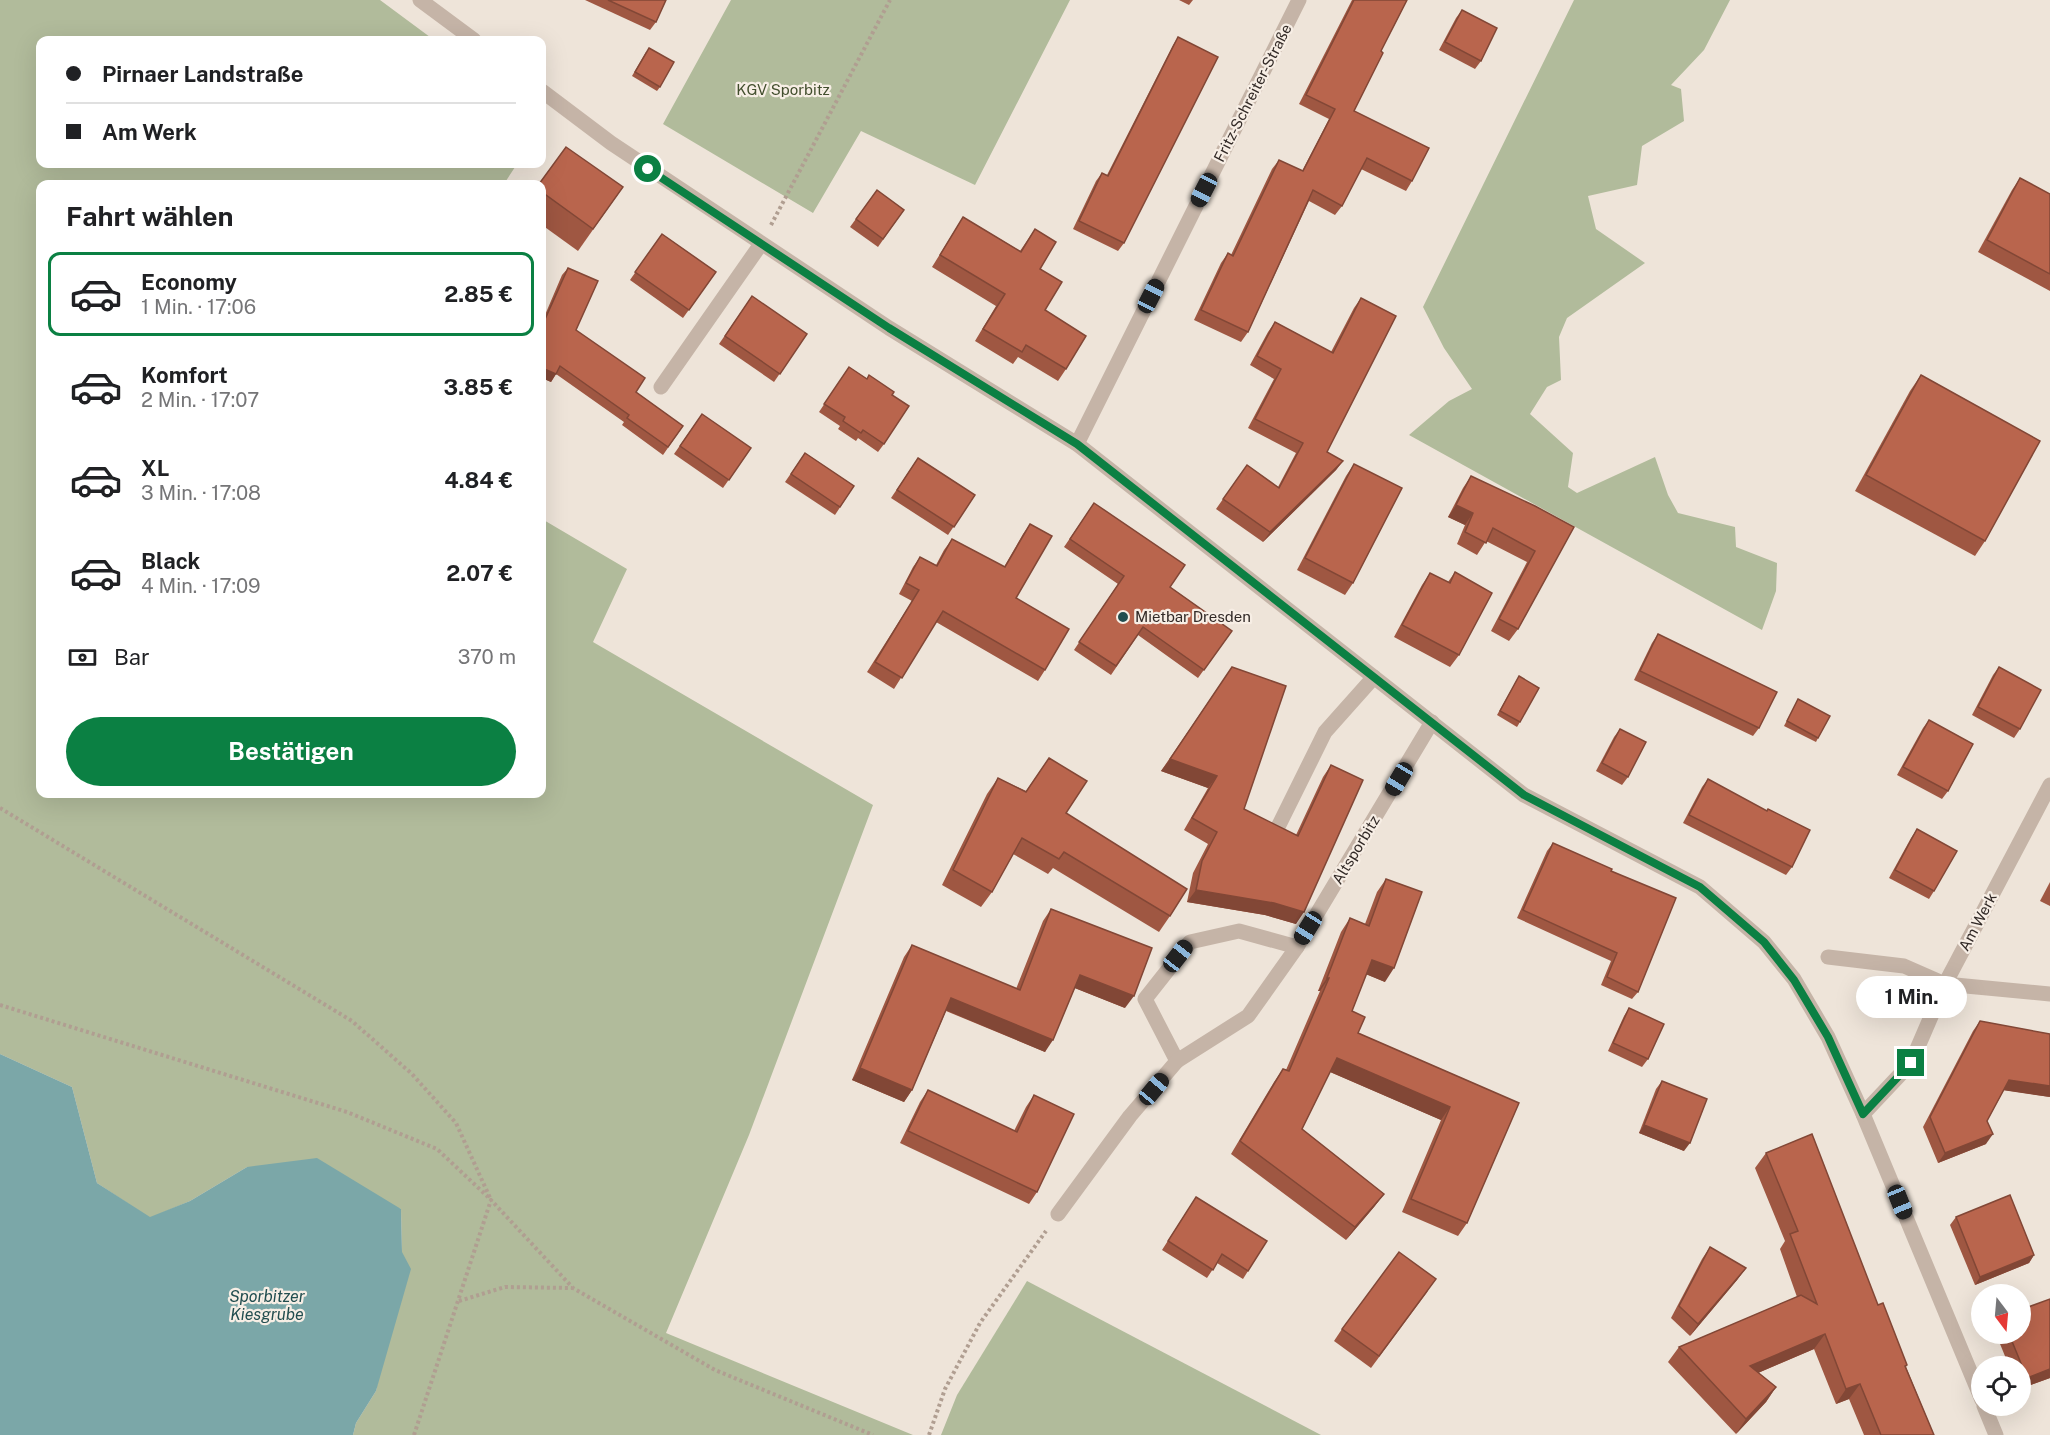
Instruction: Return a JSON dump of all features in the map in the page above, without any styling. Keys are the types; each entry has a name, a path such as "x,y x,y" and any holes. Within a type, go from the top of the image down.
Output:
{"street":[{"path":"420,0 469,36"},
{"name":"Fritz-Schreiter-Straße","path":"1077,444 1299,0"},
{"path":"546,94 611,144 761,244 889,328 1077,444 1524,795 1700,887 1764,942 1794,980 1828,1037 1863,1114 1971,1374"},
{"path":"661,387 761,244"},
{"path":"1277,829 1325,732 1374,677"},
{"name":"Altsporbitz","path":"1058,1214 1131,1116 1177,1061 1248,1016 1297,947 1432,722"},
{"name":"Am Werk","path":"1863,1114 1911,1063 1945,984 2050,785"},
{"path":"1177,1061 1144,999 1190,942 1239,931 1297,947"},
{"path":"1828,957 1904,966 1945,984 2050,994"},
{"path":"1988,1416 1996,1435"}],"path":[{"path":"761,244 890,0"},
{"path":"0,808 352,1021 412,1074 456,1123 491,1200 414,1435"},
{"path":"0,1005 347,1112 437,1149 491,1200 573,1288 715,1371 873,1435"},
{"path":"929,1435 945,1389 980,1323 1058,1214"},
{"path":"459,1301 505,1287 573,1288"}],"green space":[{"path":"0,0 380,0 429,36 36,36 36,168 514,168 507,180 36,180 36,798 546,798 546,521 627,569 593,642 873,805 749,1135 666,1333 913,1435 353,1435 356,1423 376,1391 402,1252 401,1209 247,1167 190,1201 150,1218 97,1183 72,1087 0,1054"},
{"name":"KGV Sporbitz","path":"731,0 1070,0 975,185 861,131 813,213 663,124"},
{"path":"1574,0 1730,0 1704,50 1671,85 1681,89 1684,121 1642,146 1637,185 1588,196 1596,229 1645,263 1567,318 1559,337 1561,380 1547,387 1530,414 1573,453 1568,487 1577,493 1655,457 1668,495 1678,513 1735,527 1736,547 1777,563 1776,591 1762,630 1409,435 1449,401 1472,389 1444,348 1423,307"},
{"path":"1027,1281 1321,1435 941,1435 957,1395"}],"water":[{"name":"Sporbitzer Kiesgrube","path":"0,1054 72,1087 97,1183 150,1217 190,1201 247,1167 317,1158 401,1209 402,1252 411,1269 376,1391 356,1423 353,1435 0,1435"}],"building":[{"path":"608,0 666,0 656,22"},
{"path":"1354,0 1407,0 1354,111 1429,148 1412,181 1367,158 1342,206 1313,190 1248,332 1201,310 1228,253 1233,256 1279,160 1303,171 1335,109 1306,95"},
{"path":"1462,10 1497,28 1481,61 1445,42"},
{"path":"1178,37 1218,57 1124,243 1079,221 1102,173 1108,176"},
{"path":"649,48 674,62 660,87 635,72"},
{"path":"566,147 623,187 593,229 546,195 546,180 542,180"},
{"path":"2020,178 2050,194 2050,274 1987,240"},
{"path":"877,190 904,210 883,239 856,219"},
{"path":"963,217 1021,252 1035,229 1056,242 1040,269 1062,282 1045,310 1086,336 1066,369 1026,345 1022,352 983,329 1005,294 940,255"},
{"path":"662,234 716,272 689,310 635,272"},
{"path":"568,268 598,281 576,330 645,378 636,392 683,426 668,447 627,418 629,415 560,366 556,374 546,370 546,317"},
{"path":"752,296 807,334 780,374 725,336"},
{"path":"1361,298 1396,316 1327,452 1343,461 1270,532 1223,499 1247,465 1279,488 1303,443 1255,419 1281,369 1257,356 1275,322 1333,353"},
{"path":"849,367 867,379 869,375 894,392 892,395 909,406 884,444 863,430 861,433 843,421 845,417 824,404"},
{"path":"1921,375 2040,441 1985,541 1866,475"},
{"path":"702,414 751,448 729,480 680,446"},
{"path":"805,453 854,486 840,507 791,474"},
{"path":"918,458 975,495 954,527 897,490"},
{"path":"1354,464 1402,488 1353,583 1305,558"},
{"path":"1471,476 1574,527 1518,629 1499,619 1535,551 1493,528 1486,543 1465,532 1473,513 1456,505"},
{"name":"Mietbar Dresden","path":"1094,503 1185,565 1170,587 1232,631 1204,670 1143,627 1116,666 1079,642 1124,576 1070,539"},
{"path":"1030,524 1052,536 1016,598 1069,629 1045,670 943,611 902,678 875,662 919,590 906,583 920,557 937,566 952,539 1005,567"},
{"path":"1455,572 1492,593 1459,655 1402,625 1430,573 1450,583"},
{"path":"1658,634 1777,692 1759,728 1640,671"},
{"path":"1232,667 1286,686 1244,809 1298,836 1331,765 1363,780 1304,912 1274,903 1196,890 1202,861 1217,832 1192,818 1217,776 1170,759"},
{"path":"1999,667 2041,690 2020,729 1978,707"},
{"path":"1519,676 1539,688 1520,722 1500,711"},
{"path":"1798,699 1830,716 1818,738 1787,721"},
{"path":"1929,720 1973,744 1948,791 1903,767"},
{"path":"1620,729 1646,742 1628,777 1602,763"},
{"path":"1049,758 1087,781 1066,813 1187,889 1170,916 1064,852 1059,859 1022,838 992,892 953,870 998,778 1026,792"},
{"path":"1708,779 1767,811 1768,809 1810,830 1792,867 1689,815"},
{"path":"1917,829 1957,851 1934,891 1895,870"},
{"path":"1553,843 1612,869 1611,871 1676,898 1638,992 1607,977 1617,953 1523,910"},
{"path":"1386,879 1422,892 1394,968 1372,960 1352,1011 1365,1017 1358,1033 1519,1103 1467,1223 1411,1199 1450,1107 1337,1058 1302,1129 1384,1194 1355,1227 1240,1141 1283,1069 1289,1071 1329,978 1327,978 1350,918 1369,926"},
{"path":"1051,909 1152,948 1134,996 1080,975 1053,1040 951,998 912,1090 860,1068 912,945 1020,990"},
{"path":"1629,1008 1664,1024 1648,1059 1613,1043"},
{"path":"1980,1021 2050,1034 2050,1086 2009,1080 1987,1121 1993,1134 1945,1153 1930,1117"},
{"path":"1662,1081 1707,1099 1690,1143 1644,1125"},
{"path":"928,1090 1017,1132 1034,1095 1074,1114 1037,1192 908,1131"},
{"path":"1812,1134 1878,1305 1883,1303 1907,1365 1905,1366 1934,1435 1881,1435 1860,1384 1846,1389 1825,1334 1750,1366 1776,1387 1746,1419 1679,1347 1801,1295 1817,1304 1790,1234 1798,1231 1766,1153"},
{"path":"2010,1195 2034,1255 1980,1277 1956,1217"},
{"path":"1196,1197 1267,1241 1248,1271 1222,1254 1213,1270 1168,1241"},
{"path":"1710,1247 1746,1268 1698,1324 1679,1306"},
{"path":"1399,1252 1436,1279 1379,1356 1342,1329"},
{"path":"2050,1299 2050,1369 2031,1376 2031,1356 2018,1356 2013,1344 2031,1344 2031,1306"}],"place":[{"name":"Mietbar Dresden","path":"1123,617"}],"route":[{"path":"648,169 889,328 1077,444 1524,795 1700,887 1764,942 1794,980 1828,1037 1863,1114 1911,1063"}]}
